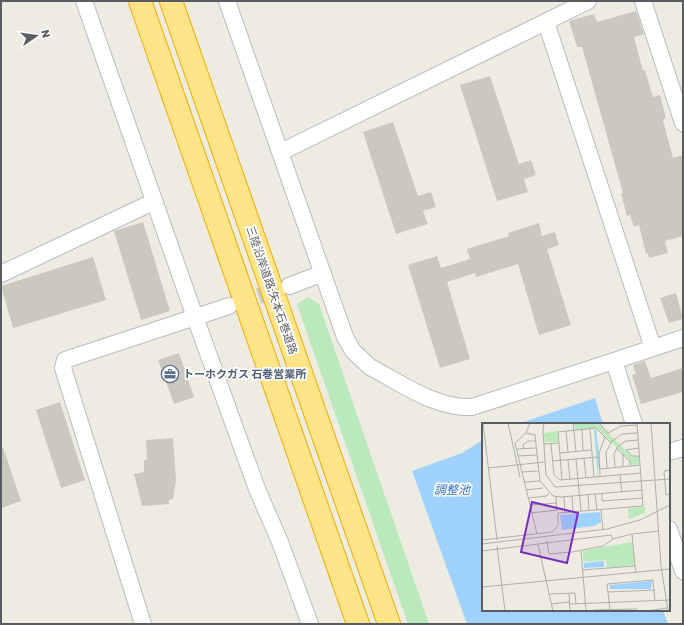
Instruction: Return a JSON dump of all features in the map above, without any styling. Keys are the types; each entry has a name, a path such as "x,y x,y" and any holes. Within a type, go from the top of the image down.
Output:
{"highway":[{"path":"140,1 358,624"},
{"name":"三陸沿岸道路;矢本石巻道路","path":"171,1 389,624"}],"street":[{"path":"84,1 153,202 257,489 280,542 310,624"},
{"path":"227,1 345,337 361,360 370,367 447,405 472,407 683,338"},
{"path":"281,152 588,1"},
{"path":"643,1 683,122"},
{"path":"546,22 652,348"},
{"path":"1,274 153,202"},
{"path":"289,286 323,273"},
{"path":"143,624 63,368 65,360 72,356 229,306"},
{"path":"614,361 634,423"},
{"path":"670,452 683,448"},
{"path":"670,532 681,561"}],"green space":[{"path":"308,297 319,304 429,624 408,624 297,304"}],"water":[{"path":"595,398 603,423 520,423"},
{"name":"調整池","path":"482,441 482,611 663,611 668,624 467,624 412,471 462,453"}],"building":[{"path":"636,11 644,34 634,37 643,71 645,70 653,97 660,95 666,118 663,120 673,158 683,155 683,236 665,241 668,253 649,258 648,253 646,254 639,225 634,227 630,215 627,216 621,193 623,193 582,47 577,47 569,21 594,14 597,22"},
{"path":"490,76 519,164 531,160 536,175 524,179 528,192 497,201 460,85"},
{"path":"393,122 418,196 431,192 436,207 423,211 428,224 396,234 363,132"},
{"path":"143,222 170,311 141,320 114,231"},
{"path":"539,223 542,236 555,232 559,245 547,249 571,325 539,335 518,264 476,277 475,273 447,282 470,359 440,368 408,265 437,256 441,268 470,259 467,249 509,236 508,233"},
{"path":"93,257 106,300 13,328 1,286"},
{"path":"676,293 683,319 669,323 660,298"},
{"path":"179,353 194,397 174,404 158,360"},
{"path":"645,361 651,378 683,368 683,392 641,404 632,375 636,374 633,365"},
{"path":"60,402 85,480 61,488 36,410"},
{"path":"173,438 176,480 173,499 169,500 169,504 142,506 134,474 144,472 144,460 147,459 146,440"},
{"path":"3,447 21,501 1,508 1,448"}],"tunnel":[{"path":"236,304 282,288"}],"place":[{"name":"トーホクガス 石巻営業所","path":"170,374"}]}
